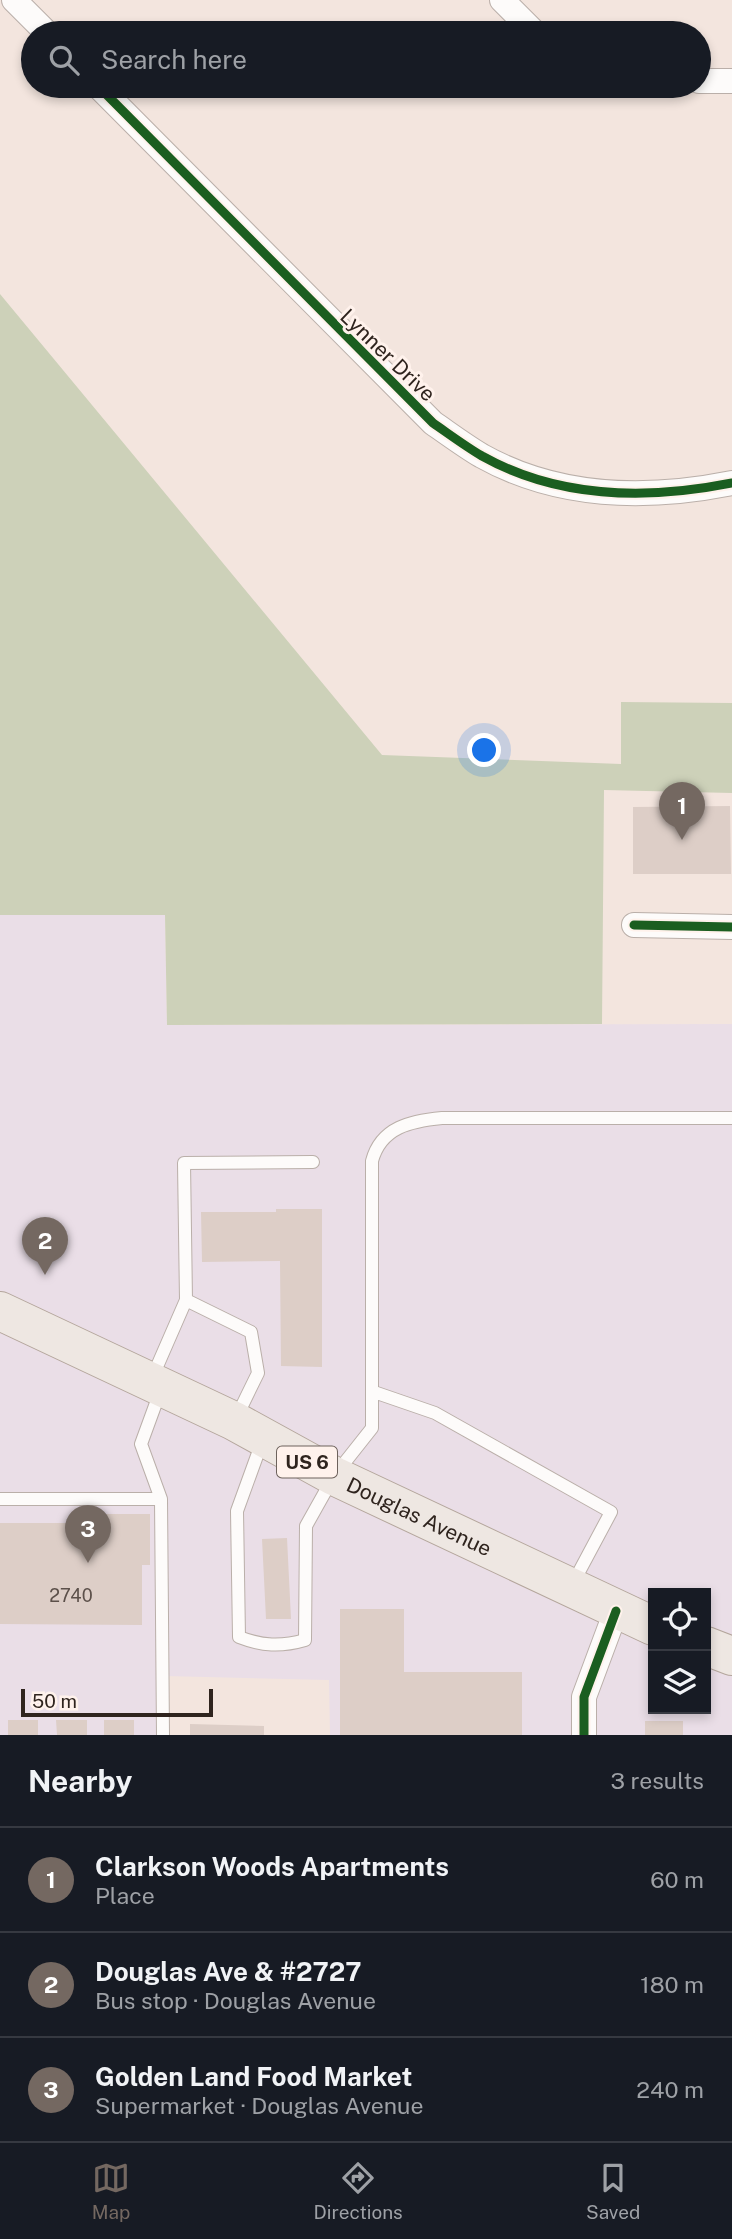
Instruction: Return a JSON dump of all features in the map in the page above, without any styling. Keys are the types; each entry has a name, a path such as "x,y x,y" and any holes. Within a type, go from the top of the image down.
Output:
{"main road":[{"name":"Douglas Avenue","path":"0,1311 156,1384 334,1476 615,1611 648,1624"},
{"path":"711,1648 732,1656"}],"street":[{"path":"14,0 35,21"},
{"path":"502,0 523,21"},
{"path":"711,81 732,80"},
{"name":"Lynner Drive","path":"110,98 433,423 481,456 512,470 578,490 645,496 732,483"},
{"path":"634,925 732,927"},
{"path":"584,1735 583,1697 615,1611"}],"lane":[{"path":"186,1300 251,1332 258,1373 237,1511 239,1637 258,1644 285,1646 305,1640 306,1525 334,1476 372,1428 372,1161 376,1148 386,1135 416,1121 442,1118 732,1118"},
{"path":"163,1735 160,1499 141,1444 156,1384 186,1300 184,1163 313,1162"},
{"path":"374,1392 435,1413 611,1512 570,1588"},
{"path":"0,1499 160,1499"}],"shaded area":[{"path":"0,915 165,915 167,1025 732,1024 732,1735 330,1735 329,1680 165,1676 164,1735 0,1735"}],"green space":[{"path":"0,294 382,755 621,764 621,702 732,703 732,793 604,790 602,1024 167,1025 165,915 0,915"}],"building":[{"path":"730,806 731,874 633,874 633,807"},
{"path":"276,1209 322,1209 322,1367 281,1366 280,1261 202,1262 201,1212 276,1212"},
{"path":"100,1514 150,1514 150,1565 142,1565 142,1625 0,1624 0,1523 99,1523"},
{"path":"287,1538 291,1619 266,1619 262,1539"},
{"path":"340,1609 404,1609 404,1672 522,1672 522,1735 340,1735"},
{"path":"8,1720 38,1720 38,1735 8,1735"},
{"path":"56,1720 87,1720 87,1735 57,1735"},
{"path":"104,1720 134,1720 134,1735 104,1735"},
{"path":"645,1721 683,1721 683,1735 645,1735"},
{"path":"190,1724 264,1726 264,1735 190,1735"}],"cycle path":[{"path":"110,98 433,423 482,456 542,481 604,492 668,492 732,483"},
{"path":"634,925 732,927"},
{"path":"584,1735 584,1697 616,1611"}],"place":[{"name":"Clarkson Woods Apartments","path":"682,840"},
{"name":"Douglas Ave & #2727","path":"45,1275"},
{"name":"Golden Land Food Market","path":"88,1563"}]}
